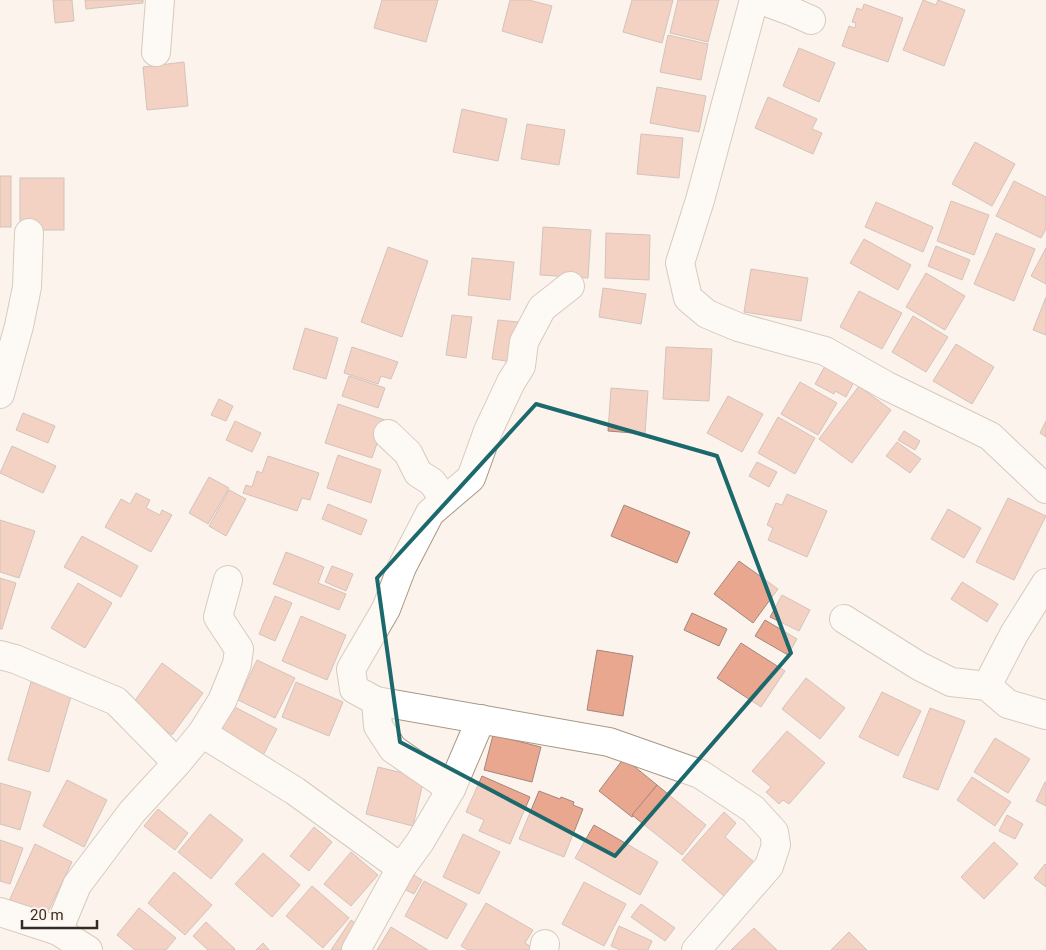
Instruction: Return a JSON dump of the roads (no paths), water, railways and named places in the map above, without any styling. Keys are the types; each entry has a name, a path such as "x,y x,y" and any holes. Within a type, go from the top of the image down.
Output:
{"street":[{"path":"156,52 160,0"},
{"path":"754,0 700,200 680,262 688,298 707,314 738,327 825,351 887,386 990,436 1046,489"},
{"path":"761,0 811,20"},
{"path":"0,394 19,326 27,287 29,233"},
{"path":"570,286 542,308 524,342 521,366 510,382 488,431 471,478 430,513 402,567 386,609 352,669 354,689 376,701 609,742 700,774 753,809 774,832 776,845 769,866 696,950"},
{"path":"388,434 408,453 418,473 432,482 444,500"},
{"path":"58,931 76,885 132,812 202,733 222,701 237,664 238,649 218,617 228,580"},
{"path":"987,686 1014,634 1046,583"},
{"path":"844,619 919,666 951,682 987,686 1008,704 1046,715"},
{"path":"0,655 15,659 116,700 177,763"},
{"path":"376,701 378,726 393,749 451,789"},
{"path":"356,950 401,868 420,842 451,789 481,719"},
{"path":"202,733 295,791 401,868"},
{"path":"0,912 58,931 88,950"}]}
